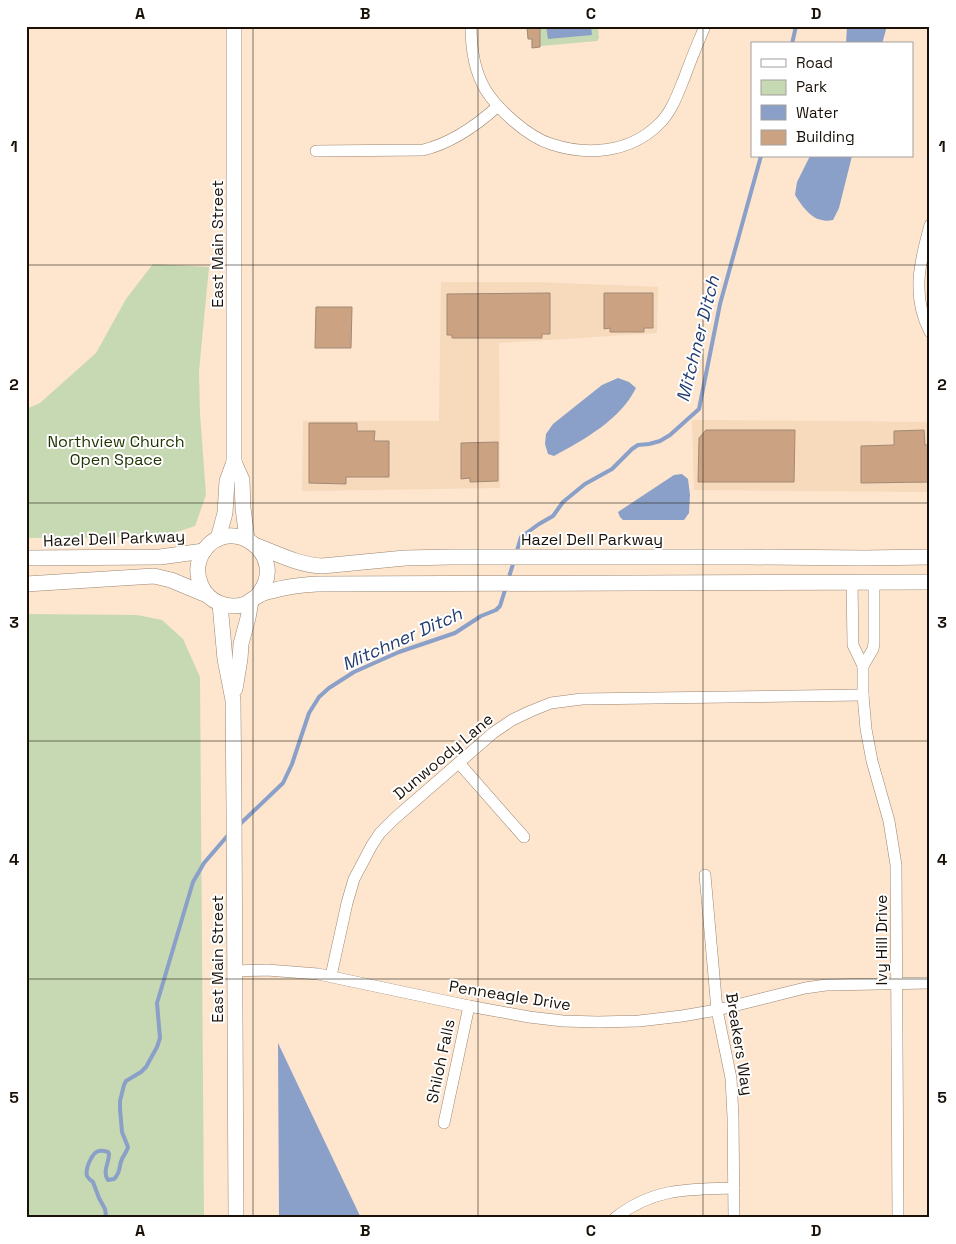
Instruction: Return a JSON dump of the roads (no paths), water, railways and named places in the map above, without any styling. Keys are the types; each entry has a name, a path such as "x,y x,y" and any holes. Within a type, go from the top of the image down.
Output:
{"main road":[{"name":"East Main Street","path":"218,539 225,513 227,482 234,462 234,26"},
{"name":"East Main Street","path":"234,462 242,480 243,508 252,543"},
{"path":"214,599 200,584 198,563 208,546 218,539 230,536 236,536 252,543 264,556 267,574 264,586 254,598"},
{"name":"Hazel Dell Parkway","path":"252,543 299,562 314,565 406,558 930,557"},
{"name":"Hazel Dell Parkway","path":"26,558 160,557 204,551"},
{"path":"26,584 154,576 171,580 227,606 236,606 282,588 297,585 930,582"},
{"name":"East Main Street","path":"236,1218 233,700 241,644 254,598"},
{"name":"East Main Street","path":"214,599 233,700"}],"street":[{"path":"471,26 475,63 479,76 484,88 498,106 511,119 534,136 550,144 577,150 594,151 611,150 626,145 643,138 659,125 670,111 705,26"},
{"path":"316,151 423,150 436,147 465,132 498,106"},
{"path":"930,225 919,270 919,288 922,310 930,332"},
{"name":"Ivy Hill Drive","path":"852,582 853,645 863,666 863,696 868,744 889,821 896,876 898,1218"},
{"name":"Ivy Hill Drive","path":"863,666 874,644 874,583"},
{"name":"Dunwoody Lane","path":"331,976 354,878 365,855 380,833 493,733 512,720 542,706 560,701 582,699 863,696"},
{"path":"459,763 524,837"},
{"name":"Breakers Way","path":"705,875 717,1010 732,1078 734,1218"},
{"name":"Penneagle Drive","path":"235,971 267,970 311,973 541,1019 598,1022 682,1016 717,1010 816,986 930,983"},
{"name":"Shiloh Falls","path":"444,1123 469,1006"},
{"path":"615,1218 640,1202 661,1194 689,1189 734,1188"}],"water":[{"path":"546,26 591,26 592,35 548,39"},
{"path":"847,26 887,26 883,42 846,42"},
{"path":"809,158 852,158 839,208 833,220 820,220 806,210 795,195 797,182"},
{"path":"618,378 629,382 636,388 621,410 601,428 578,443 554,456 548,454 545,444 546,434 553,424 602,385"},
{"path":"682,474 688,479 690,495 689,513 684,520 623,520 620,517 618,512 674,475"},
{"path":"278,1043 361,1218 279,1218"}],"waterway":[{"name":"Mitchner Ditch","path":"792,42 796,26"},
{"name":"Mitchner Ditch","path":"516,554 521,537 553,516 563,502 585,484 612,469 638,445 660,441 670,435 699,409 720,304 760,158"},
{"name":"Mitchner Ditch","path":"508,580 514,561"},
{"name":"Mitchner Ditch","path":"238,826 283,783 292,764 309,713 319,697 329,688 354,672 399,652 455,633 481,616 496,610 500,606 506,587"},
{"name":"Mitchner Ditch","path":"93,1218 103,1218 106,1215 93,1182 87,1176 88,1165 96,1152 106,1151 109,1154 106,1177 108,1180 114,1179 118,1174 128,1147 122,1132 120,1109 124,1085 126,1081 146,1067 157,1047 160,1038 157,1003 193,882 204,863 229,834"}],"park label":[{"name":"Northview Church Open Space","path":"116,450"}]}
